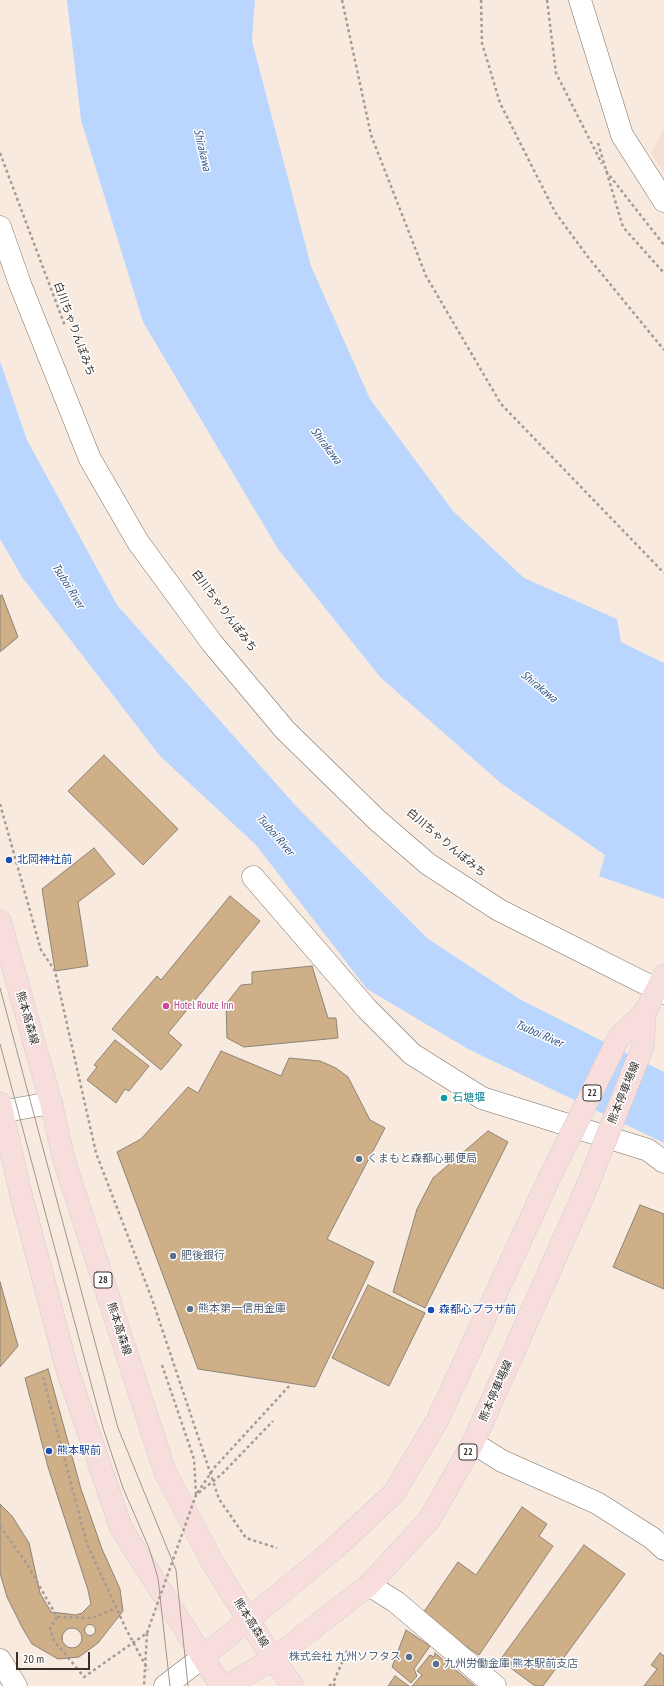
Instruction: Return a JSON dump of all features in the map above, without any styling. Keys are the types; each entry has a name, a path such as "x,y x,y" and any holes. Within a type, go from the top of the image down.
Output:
{"main road":[{"name":"熊本高森線","path":"0,921 51,1102 64,1160 165,1472 214,1565 273,1659 293,1686"},
{"name":"熊本停車場線","path":"203,1657 250,1621 334,1549 394,1494 437,1421 548,1181 619,1037 645,1012 662,986"},
{"name":"熊本停車場線","path":"226,1686 273,1659 369,1585 429,1520 473,1443 586,1189 643,1046 645,1012"},
{"path":"1,1108 67,1369 121,1528 221,1686"}],"street":[{"path":"580,0 622,135 664,202"},
{"path":"0,227 20,284 90,459 138,542 212,643 280,724 377,820 428,864 499,910 662,986"},
{"path":"253,877 368,1009 412,1054 482,1098 648,1150 664,1162"},
{"path":"1,1108 51,1102"},
{"path":"473,1443 502,1461 597,1503 652,1538 664,1549"},
{"path":"369,1585 396,1602 495,1686"},
{"path":"157,1680 203,1657"},
{"path":"0,1660 16,1686"}],"path":[{"path":"342,0 371,135 426,276 501,404 664,573"},
{"path":"481,0 482,43 500,103 555,212 588,257 664,350"},
{"path":"547,0 556,73 605,169 664,245"},
{"name":"白川ちゃりんぽみち","path":"0,153 66,330"},
{"path":"0,804 41,950 54,972 96,1153 152,1298 220,1499 246,1538 277,1548"},
{"path":"162,1365 194,1459 196,1495"},
{"path":"42,1375 87,1544 116,1608 157,1680"},
{"path":"144,1686 147,1633 196,1495 214,1468 291,1384"},
{"path":"196,1495 222,1474 273,1421"},
{"path":"0,1526 27,1564 57,1617"},
{"path":"57,1617 92,1618 116,1608"},
{"path":"57,1617 50,1628 54,1641 84,1677 147,1633"},
{"path":"330,1686 334,1685 348,1649"}],"shaded area":[{"path":"664,129 664,173 651,153"}],"water":[{"name":"Shirakawa","path":"67,0 255,0 252,41 311,266 370,399 453,511 524,578 617,619 621,642 664,663 664,899 599,876 605,855 502,784 380,677 278,549 143,322 81,120"},
{"name":"Tsuboi River","path":"0,361 27,440 117,605 296,806 427,938 521,1000 664,1072 664,1143 468,1049 367,989 256,845 160,756 22,577 0,539"}],"building":[{"path":"2,595 18,637 0,652 0,596"},
{"path":"104,755 178,829 143,865 68,791"},
{"path":"94,848 115,874 78,902 88,966 55,971 42,889"},
{"path":"230,896 260,921 168,1033 182,1045 161,1070 112,1029 157,976 161,980"},
{"path":"312,966 328,1018 336,1018 338,1038 244,1047 227,1038 226,1004 241,985 252,984 252,972"},
{"path":"115,1040 149,1066 129,1091 125,1089 116,1103 87,1080 97,1067 94,1065"},
{"path":"221,1051 281,1076 289,1058 320,1061 336,1068 348,1077 370,1120 385,1128 327,1239 374,1262 315,1387 198,1369 117,1152 141,1139 188,1087 198,1093"},
{"path":"488,1131 508,1142 425,1308 393,1292 417,1209 433,1178"},
{"path":"640,1205 664,1214 664,1289 613,1267"},
{"path":"0,1282 18,1346 0,1367"},
{"path":"368,1285 425,1313 389,1386 332,1358"},
{"path":"48,1369 81,1489 102,1549 120,1589 123,1611 98,1643 79,1657 58,1659 32,1644 7,1597 0,1573 0,1504 12,1516 29,1543 40,1593 51,1612 76,1615 82,1613 91,1604 88,1590 48,1467 25,1378"},
{"path":"522,1507 547,1524 539,1536 553,1546 479,1655 421,1616 458,1562 476,1575"},
{"path":"584,1545 625,1574 543,1686 535,1686 500,1660"},
{"path":"90,1624 94,1626 96,1630 94,1634 90,1636 86,1634 84,1630 86,1626"},
{"path":"72,1628 79,1631 82,1638 79,1645 72,1648 65,1645 62,1638 65,1631"},
{"name":"株式会社 九州ソフタス","path":"406,1630 430,1646 414,1669 417,1676 411,1683 392,1667"},
{"name":"九州労働金庫 熊本駅前支店","path":"435,1653 475,1686 412,1686 422,1675 417,1671 430,1655 434,1657"},
{"path":"660,1653 664,1656 664,1686 644,1686 657,1669 651,1665"},
{"path":"395,1676 409,1686 388,1686"}],"tram line":[{"path":"0,988 118,1428 176,1570 188,1686"},
{"path":"0,1044 103,1428 123,1488 149,1548 158,1578 170,1686"}],"place":[{"name":"北岡神社前","path":"9,860"},
{"name":"Hotel Route Inn","path":"166,1006"},
{"name":"石塘堰","path":"444,1098"},
{"name":"くまもと森都心郵便局","path":"359,1159"},
{"name":"肥後銀行","path":"173,1256"},
{"name":"熊本第一信用金庫","path":"190,1309"},
{"name":"森都心プラザ前","path":"431,1310"},
{"name":"熊本駅前","path":"49,1451"},
{"name":"株式会社 九州ソフタス","path":"409,1657"},
{"name":"九州労働金庫 熊本駅前支店","path":"436,1664"}]}
